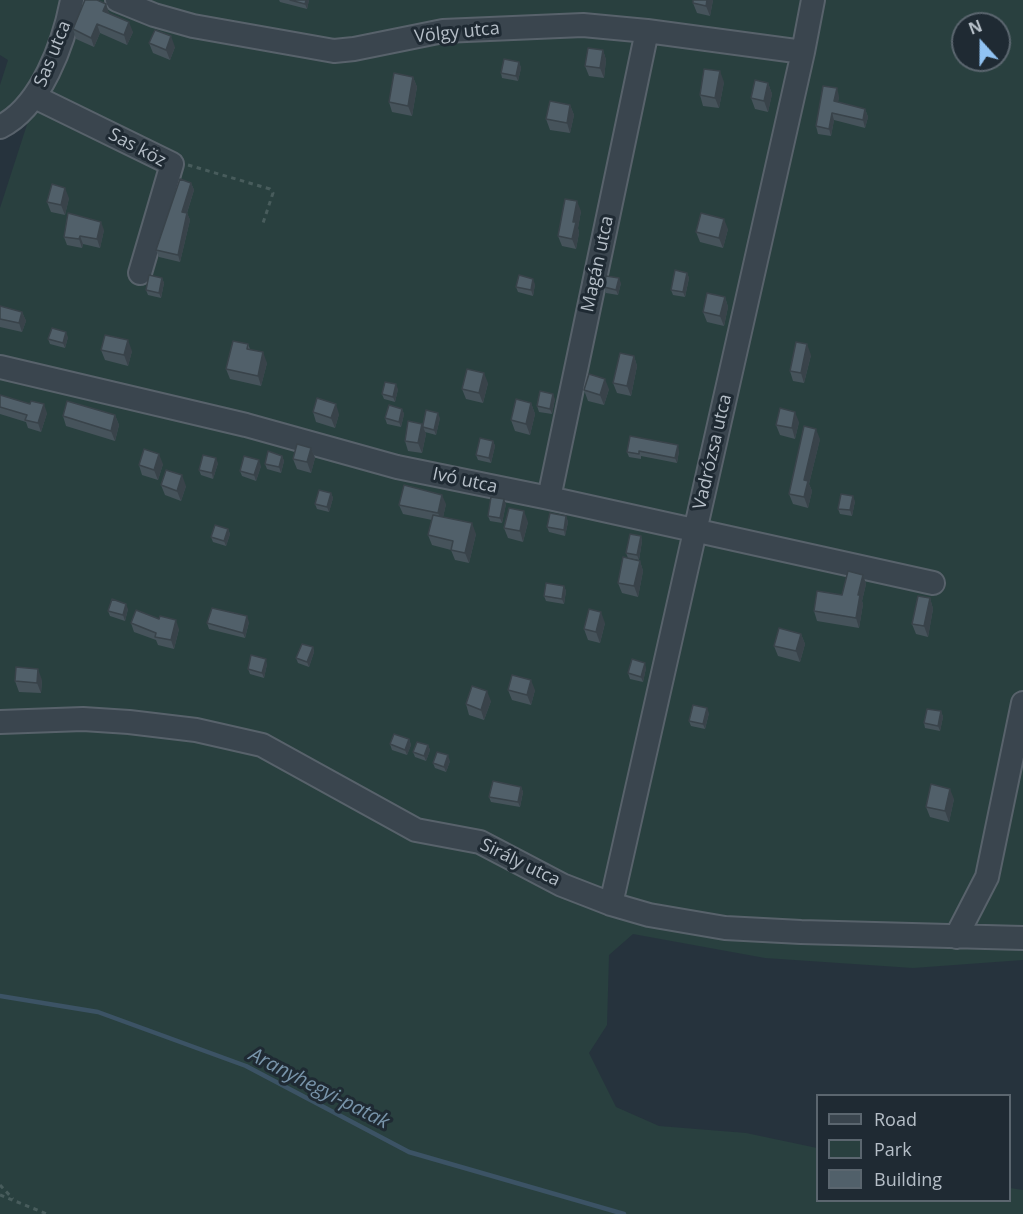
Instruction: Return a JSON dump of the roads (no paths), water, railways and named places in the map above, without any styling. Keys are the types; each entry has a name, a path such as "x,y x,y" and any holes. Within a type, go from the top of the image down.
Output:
{"street":[{"name":"Sas utca","path":"0,127 14,119 34,97 47,73 68,22 72,0"},
{"name":"Völgy utca","path":"117,0 154,15 193,26 334,51 364,48 443,32 583,25 647,31 803,52"},
{"name":"Vadrózsa utca","path":"611,904 813,0"},
{"name":"Magán utca","path":"549,498 647,31"},
{"name":"Sas köz","path":"34,97 172,164 140,273"},
{"name":"Ivó utca","path":"0,367 246,425 397,467 549,498 933,583"},
{"path":"956,937 987,877 1023,703"},
{"name":"Sirály utca","path":"0,722 83,719 129,722 196,730 262,745 416,830 480,842 561,885 611,904 649,915 725,928 1023,938"}],"waterway":[{"name":"Aranyhegyi-patak","path":"0,996 98,1012 246,1066 409,1152 624,1214"}]}
